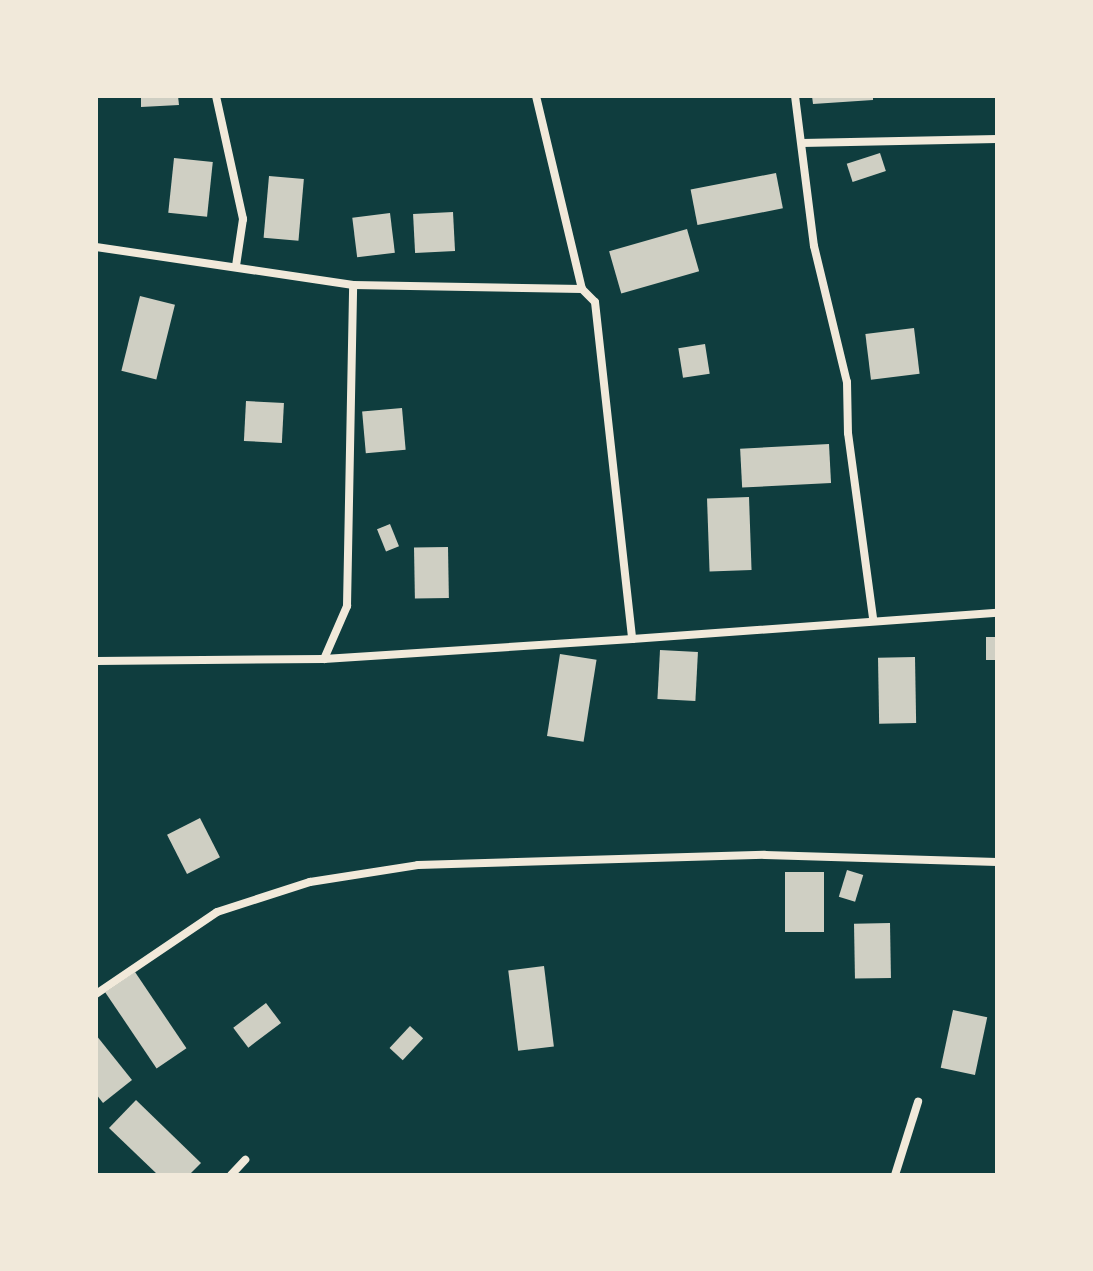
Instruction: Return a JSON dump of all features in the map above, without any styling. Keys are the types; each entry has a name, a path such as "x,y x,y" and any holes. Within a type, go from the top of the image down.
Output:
{"street":[{"path":"216,96 243,219 236,266"},
{"path":"536,96 582,289 595,302 632,639"},
{"path":"795,96 814,246 847,382 848,433 873,619"},
{"path":"802,143 997,139"},
{"path":"96,247 353,285 582,289"},
{"path":"324,659 347,606 353,285"},
{"path":"96,661 324,659 632,639 873,619 997,613"},
{"path":"96,994 217,912 310,882 418,865 765,855 997,862"},
{"path":"895,1175 918,1102"},
{"path":"231,1175 245,1160"}],"building":[{"path":"141,96 178,96 179,105 141,107"},
{"path":"812,96 873,96 873,100 813,104"},
{"path":"880,153 886,171 853,182 847,164"},
{"path":"174,158 213,162 207,217 168,213"},
{"path":"776,173 783,208 697,225 691,190"},
{"path":"269,176 304,179 298,241 264,238"},
{"path":"453,212 455,251 415,253 413,214"},
{"path":"390,213 395,253 357,257 352,218"},
{"path":"687,229 699,271 621,294 609,251"},
{"path":"140,296 175,305 156,379 121,371"},
{"path":"914,328 920,374 871,380 865,334"},
{"path":"705,344 710,374 683,378 678,348"},
{"path":"246,401 284,403 282,443 244,441"},
{"path":"402,408 406,450 366,453 362,411"},
{"path":"829,444 831,483 742,488 740,449"},
{"path":"749,497 752,570 710,571 707,498"},
{"path":"390,524 399,546 386,551 377,529"},
{"path":"448,547 449,598 415,599 414,548"},
{"path":"986,637 997,637 997,660 986,660"},
{"path":"660,650 698,652 695,701 657,699"},
{"path":"560,654 597,660 584,742 547,736"},
{"path":"915,657 916,723 879,724 878,658"},
{"path":"200,818 220,857 187,874 167,835"},
{"path":"847,870 863,875 855,902 839,897"},
{"path":"785,872 824,872 824,932 785,932"},
{"path":"890,923 891,978 855,979 854,924"},
{"path":"544,966 554,1046 518,1051 508,970"},
{"path":"135,972 186,1048 157,1068 105,992"},
{"path":"266,1003 281,1023 248,1048 233,1028"},
{"path":"953,1010 987,1017 975,1075 941,1068"},
{"path":"410,1026 423,1038 403,1060 390,1048"},
{"path":"96,1035 132,1080 103,1103 96,1094"},
{"path":"136,1100 201,1163 189,1175 158,1175 109,1128"}]}
